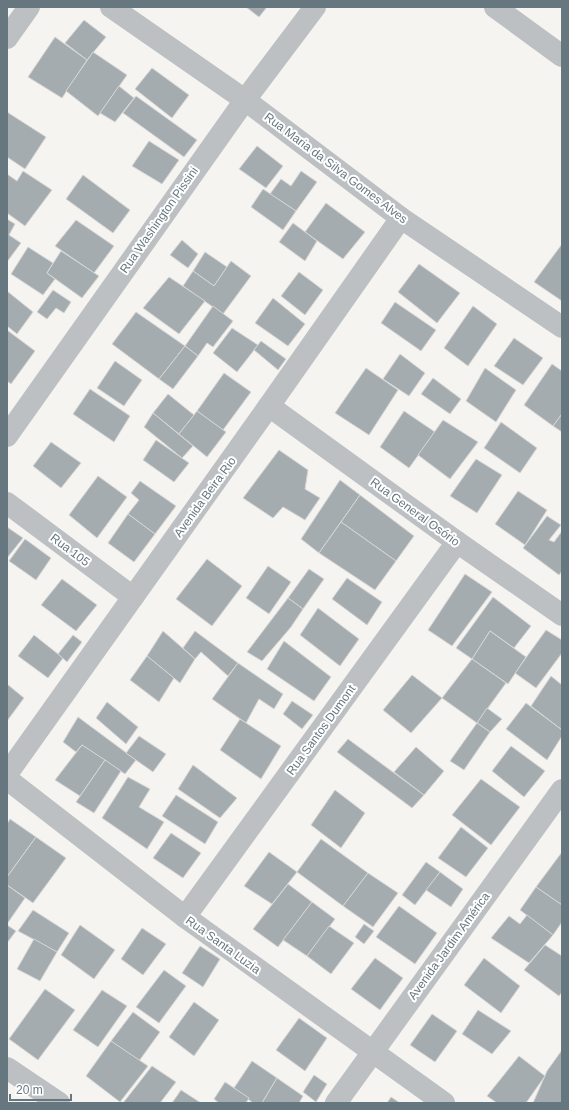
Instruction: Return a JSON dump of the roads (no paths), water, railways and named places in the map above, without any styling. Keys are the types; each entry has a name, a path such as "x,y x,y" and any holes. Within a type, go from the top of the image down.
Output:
{"street":[{"path":"7,38 29,7"},
{"name":"Rua Maria da Silva Gomes Alves","path":"111,7 244,100 401,218 562,327"},
{"name":"Rua Washington Pissini","path":"7,436 244,100 315,7"},
{"path":"495,7 562,56"},
{"name":"Avenida Beira Rio","path":"7,774 401,218"},
{"name":"Rua General Osório","path":"269,406 457,542 562,615"},
{"name":"Rua 105","path":"7,503 133,597"},
{"name":"Rua Santos Dumont","path":"185,917 457,542"},
{"name":"Rua Santa Luzia","path":"7,779 185,917 444,1103"},
{"name":"Avenida Jardim América","path":"336,1103 562,790"},
{"path":"7,1068 59,1103"}]}
